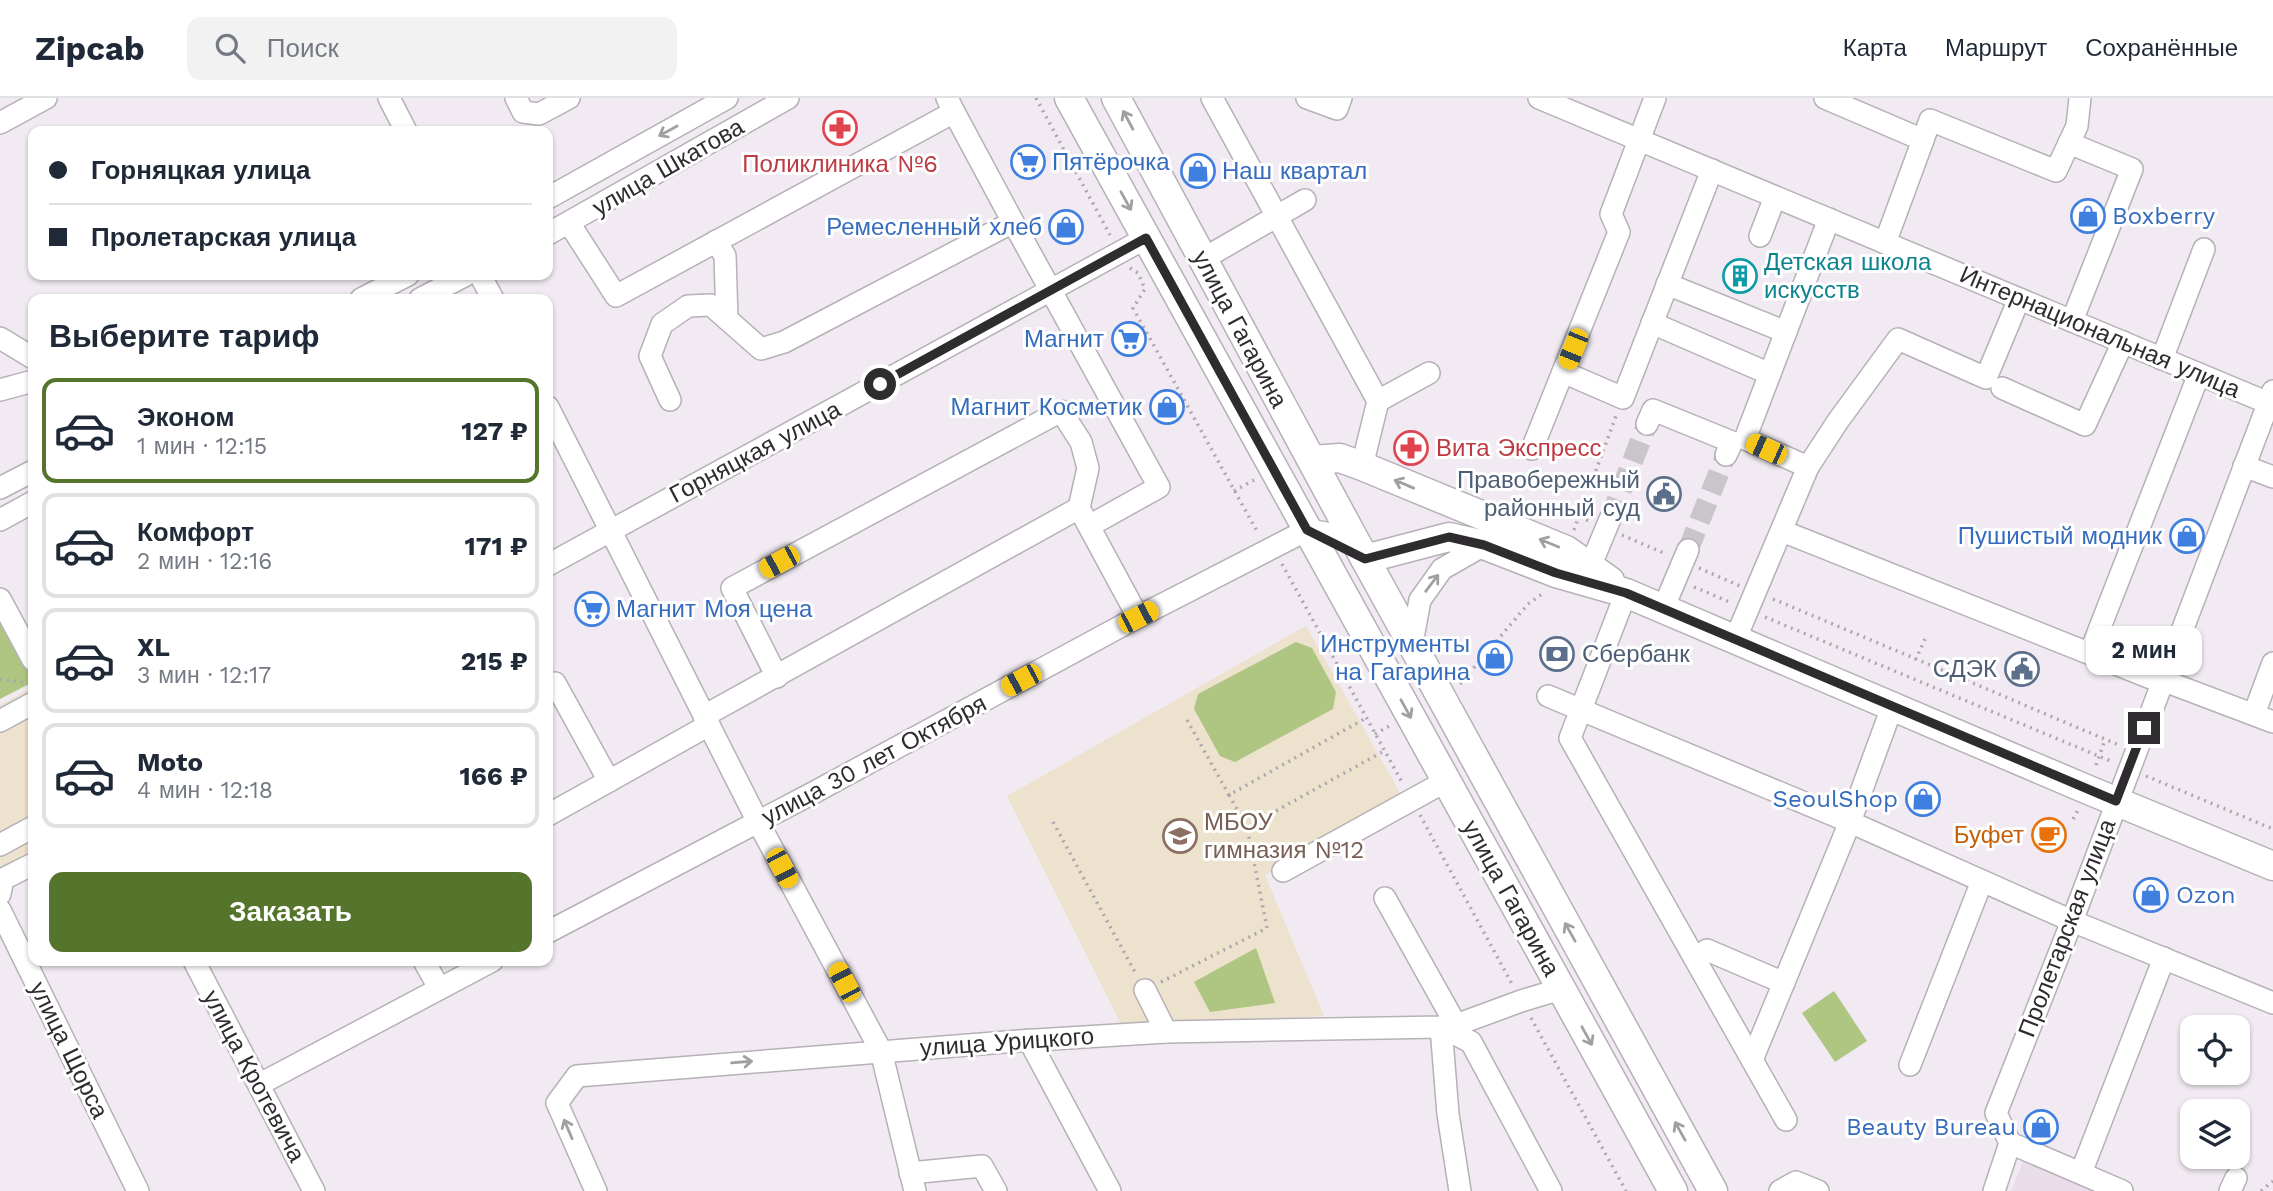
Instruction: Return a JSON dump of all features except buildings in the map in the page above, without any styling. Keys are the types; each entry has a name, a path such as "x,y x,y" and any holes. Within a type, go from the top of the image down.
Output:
{"main road":[{"name":"улица Гагарина","path":"1069,98 1561,989 1663,1188"},
{"name":"улица Гагарина","path":"1116,98 1359,548 1713,1191"},
{"path":"1311,460 1340,458 1566,550 1626,593"},
{"path":"1359,548 1467,511"},
{"path":"1307,530 1359,548 1449,537 1484,545 1556,573 1626,593 2273,866"},
{"path":"1349,606 1359,548"},
{"path":"1561,989 1580,982 1601,988"}],"street":[{"path":"0,123 46,98"},
{"path":"389,98 403,126"},
{"path":"516,98 523,111 538,114 569,98"},
{"name":"улица Шкатова","path":"553,195 727,98"},
{"name":"улица Шкатова","path":"553,231 788,98"},
{"path":"1212,98 1378,401 1362,466"},
{"path":"1307,98 1337,109 1342,98"},
{"name":"Интернациональная улица","path":"1539,98 2162,359 2271,399"},
{"path":"1532,449 1619,232 1611,214 1655,98"},
{"path":"1825,98 1923,140"},
{"path":"1885,243 1930,120 2056,171 2077,126 2080,98"},
{"path":"553,812 777,677 1084,517 1159,486 951,105 716,242 616,296 569,223"},
{"path":"2069,143 2132,169 2072,321"},
{"path":"1563,372 1623,398 1712,170"},
{"path":"1760,236 1775,197"},
{"path":"1203,258 1305,200"},
{"path":"1808,467 1745,439 1829,219"},
{"path":"670,400 650,356 662,324 688,306 711,304 761,349 784,342 1013,222"},
{"name":"Горняцкая улица","path":"553,562 1146,238"},
{"path":"716,242 725,256 727,319"},
{"path":"2162,359 2204,249"},
{"path":"371,294 398,280"},
{"path":"430,294 456,280"},
{"path":"1668,284 1786,332"},
{"path":"1735,640 1808,467 1838,421 1898,340 1986,379 2019,299"},
{"path":"1652,323 1770,374"},
{"path":"0,338 28,355"},
{"path":"2002,388 2085,425 2123,342"},
{"path":"1378,401 1429,373"},
{"path":"2090,653 2199,374"},
{"path":"0,390 28,382"},
{"name":"Пролетарская улица","path":"2010,1143 1996,1113 2271,399"},
{"path":"1647,425 1654,410 1732,442 1727,455"},
{"path":"777,677 732,588 1061,411 1081,442 1088,468 1084,517 1138,617"},
{"path":"553,417 758,822 881,1051 912,1182 982,1166 996,1191"},
{"path":"2244,466 2273,477"},
{"path":"0,488 28,474"},
{"path":"0,520 28,505"},
{"path":"1590,567 1610,519"},
{"name":"улица 30 лет Октября","path":"553,929 1138,617 1307,530"},
{"path":"1782,531 2162,681 2263,718 2273,663"},
{"path":"1412,643 1420,600 1427,589 1442,569 1484,545"},
{"path":"1663,609 1688,550"},
{"path":"1626,593 1570,737 1786,1120"},
{"path":"0,599 28,651"},
{"path":"553,684 555,683 609,780"},
{"path":"1548,696 1850,822 2072,921 2273,1003"},
{"path":"0,721 28,706"},
{"path":"1752,1060 1850,822 1892,707"},
{"path":"1283,872 1446,781"},
{"path":"0,845 28,830"},
{"path":"0,894 4,880 28,867"},
{"path":"1910,1065 1982,881"},
{"path":"1385,898 1449,1026 1448,1114 1460,1191"},
{"name":"улица Щорса","path":"0,910 138,1191"},
{"path":"1695,958 1707,950 1784,983"},
{"path":"2081,1173 2164,958"},
{"name":"улица Кротевича","path":"197,966 314,1191"},
{"path":"427,966 439,988"},
{"path":"260,1084 482,966"},
{"name":"улица Урицкого","path":"596,1191 557,1103 577,1076 881,1051 1166,1032 1449,1026 1561,989"},
{"path":"1145,990 1166,1032"},
{"path":"1449,1026 1471,1042 1551,1191"},
{"path":"1029,1040 1110,1191"},
{"path":"1994,1191 2010,1143 2122,1191"},
{"path":"1792,1188 1818,1191"}],"path":[{"path":"1036,98 1125,265 1138,273 1145,289 1133,308 1258,533 1273,549 1626,1191"},
{"path":"1572,537 1623,398"},
{"path":"1234,491 1254,479"},
{"path":"1675,580 2273,829"},
{"path":"1452,688 1460,684 1528,604 1550,589"},
{"path":"1925,639 1916,659 2123,746"},
{"path":"0,679 28,683"},
{"path":"1228,795 1366,718"},
{"path":"1053,822 1145,990 1267,928 1247,827 1187,720"},
{"path":"1375,734 1399,721"},
{"path":"2096,765 2105,740"},
{"path":"1247,827 1384,751"},
{"path":"2073,819 2078,810"},
{"path":"2261,1191 2273,1181"}],"shaded area":[{"name":"МБОУ гимназия №12","path":"1306,626 1403,798 1265,875 1324,1016 1122,1026 1007,796"},
{"path":"28,692 28,854 0,867 0,705"},
{"path":"2026,1154 2113,1191 2011,1191"}],"green space":[{"path":"0,611 28,664 28,685 0,699"},
{"path":"1296,642 1312,648 1336,692 1333,709 1235,762 1220,756 1194,709 1198,694"},
{"path":"1256,948 1275,1003 1210,1012 1194,982"},
{"path":"1834,991 1867,1041 1835,1062 1802,1013"}],"tunnel":[{"path":"1610,519 1647,424"},
{"path":"1688,550 1726,455"}],"place":[{"name":"Поликлиника №6","path":"840,128"},
{"name":"Пятёрочка","path":"1028,162"},
{"name":"Наш квартал","path":"1198,171"},
{"name":"Boxberry","path":"2088,216"},
{"name":"Ремесленный хлеб","path":"1066,227"},
{"name":"Детская школа искусств","path":"1740,276"},
{"name":"Магнит","path":"1129,339"},
{"name":"Магнит Косметик","path":"1167,407"},
{"name":"Вита Экспресс","path":"1411,448"},
{"name":"Правобережный районный суд","path":"1664,494"},
{"name":"Пушистый модник","path":"2187,536"},
{"name":"Магнит Моя цена","path":"592,609"},
{"name":"Сбербанк","path":"1557,654"},
{"name":"Инструменты на Гагарина","path":"1495,658"},
{"name":"СДЭК","path":"2022,669"},
{"name":"SeoulShop","path":"1923,799"},
{"name":"Буфет","path":"2049,835"},
{"name":"МБОУ гимназия №12","path":"1180,836"},
{"name":"Ozon","path":"2151,895"},
{"name":"Beauty Bureau","path":"2041,1127"}],"route":[{"path":"880,384 1146,238 1307,530 1365,559 1449,537 1484,545 1556,573 1626,593 2116,801 2144,728"}]}
